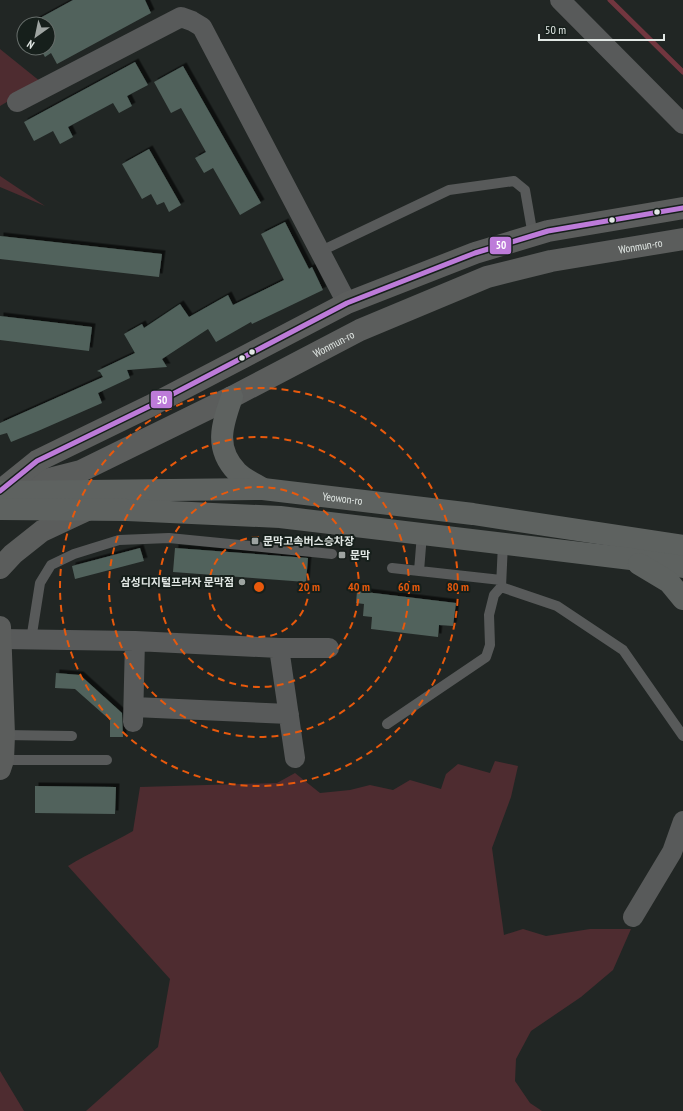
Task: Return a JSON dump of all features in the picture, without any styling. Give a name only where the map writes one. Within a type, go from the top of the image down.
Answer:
[{"type":"highway","points":[[232,397],[224,421],[222,443],[228,461],[238,474],[263,490]]},
{"type":"highway","name":"Yeowon-ro","points":[[0,492],[263,490],[472,514],[683,546]]},
{"type":"highway","points":[[0,509],[89,509],[280,517],[632,559],[683,567]]},
{"type":"highway","points":[[632,559],[669,582],[683,599]]},
{"type":"main road","points":[[0,492],[37,461],[150,406],[347,303],[475,253],[548,231],[683,208]]},
{"type":"main road","name":"Wonmun-ro","points":[[0,492],[81,471],[232,397],[360,330],[487,277],[551,261],[683,239]]},
{"type":"main road","points":[[347,303],[360,330]]},
{"type":"main road","points":[[0,568],[13,554],[42,531],[89,509]]},
{"type":"main road","points":[[0,633],[4,735],[1,764]]},
{"type":"street","points":[[560,0],[683,124]]},
{"type":"street","points":[[17,102],[181,17],[192,20],[202,27],[347,303]]},
{"type":"street","points":[[0,633],[31,640],[135,641],[279,648],[329,648]]},
{"type":"street","points":[[135,641],[133,714],[289,714]]},
{"type":"street","points":[[279,648],[295,758]]},
{"type":"street","points":[[633,917],[672,852],[683,820]]},
{"type":"lane","points":[[321,251],[449,190],[514,181],[525,190],[533,236]]},
{"type":"lane","points":[[419,571],[422,534]]},
{"type":"lane","points":[[31,640],[40,583],[51,565],[74,554],[119,540],[169,538],[332,554]]},
{"type":"lane","points":[[387,724],[486,657],[490,645],[488,615],[494,595],[501,584],[503,543]]},
{"type":"lane","points":[[392,568],[501,584],[557,606],[623,650],[683,736]]},
{"type":"lane","points":[[4,735],[72,736]]},
{"type":"lane","points":[[1,764],[107,760]]},
{"type":"shaded area","points":[[0,49],[41,82],[0,106]]},
{"type":"shaded area","points":[[0,176],[45,206],[0,187]]},
{"type":"shaded area","points":[[495,761],[518,766],[511,797],[492,848],[504,935],[523,929],[546,936],[590,929],[631,929],[613,970],[581,997],[531,1031],[516,1059],[515,1081],[530,1103],[542,1111],[86,1111],[158,1047],[170,979],[68,866],[133,831],[140,787],[277,783],[295,773],[320,793],[350,790],[370,785],[393,790],[410,780],[441,789],[446,774],[458,764],[490,773]]},
{"type":"shaded area","points":[[0,1071],[24,1111],[0,1111]]},
{"type":"building","points":[[73,0],[145,0],[151,13],[57,64],[53,56],[56,56],[56,16],[44,16]]},
{"type":"building","points":[[135,62],[148,85],[127,96],[132,106],[119,113],[113,103],[68,127],[73,137],[60,144],[53,131],[34,141],[24,122]]},
{"type":"building","points":[[183,66],[261,203],[240,215],[213,168],[204,173],[195,158],[206,152],[181,108],[171,113],[154,82]]},
{"type":"building","points":[[149,149],[181,205],[169,212],[164,202],[157,205],[151,194],[142,199],[122,164]]},
{"type":"building","points":[[285,222],[309,269],[312,267],[323,290],[252,324],[251,322],[216,342],[208,329],[162,359],[167,367],[127,370],[130,378],[98,393],[102,403],[11,442],[7,433],[0,435],[0,423],[103,377],[100,372],[97,371],[135,353],[124,334],[142,324],[144,328],[180,304],[189,317],[228,295],[233,305],[284,280],[261,234]]},
{"type":"building","points":[[0,236],[162,254],[159,277],[0,259]]},
{"type":"building","points":[[0,316],[92,327],[89,351],[0,340]]},
{"type":"building","points":[[140,548],[144,561],[75,579],[72,566]]},
{"type":"building","points":[[175,548],[308,558],[306,582],[173,572]]},
{"type":"building","points":[[357,591],[456,603],[453,626],[439,625],[438,637],[371,629],[372,617],[363,616],[364,604],[356,603]]},
{"type":"building","points":[[56,673],[80,675],[122,713],[123,737],[110,737],[110,720],[75,689],[55,688]]},
{"type":"building","points":[[35,786],[116,787],[115,814],[35,813]]},
{"type":"waterway","points":[[610,0],[683,72]]},
{"type":"transit line","name":"50","points":[[0,491],[37,461],[150,406],[347,303],[475,253],[548,231],[683,208]]},
{"type":"place","name":"문막고속버스승차장","points":[[255,541]]},
{"type":"place","name":"문막","points":[[342,555]]},
{"type":"place","name":"삼성디지털프라자 문막점","points":[[242,582]]}]
